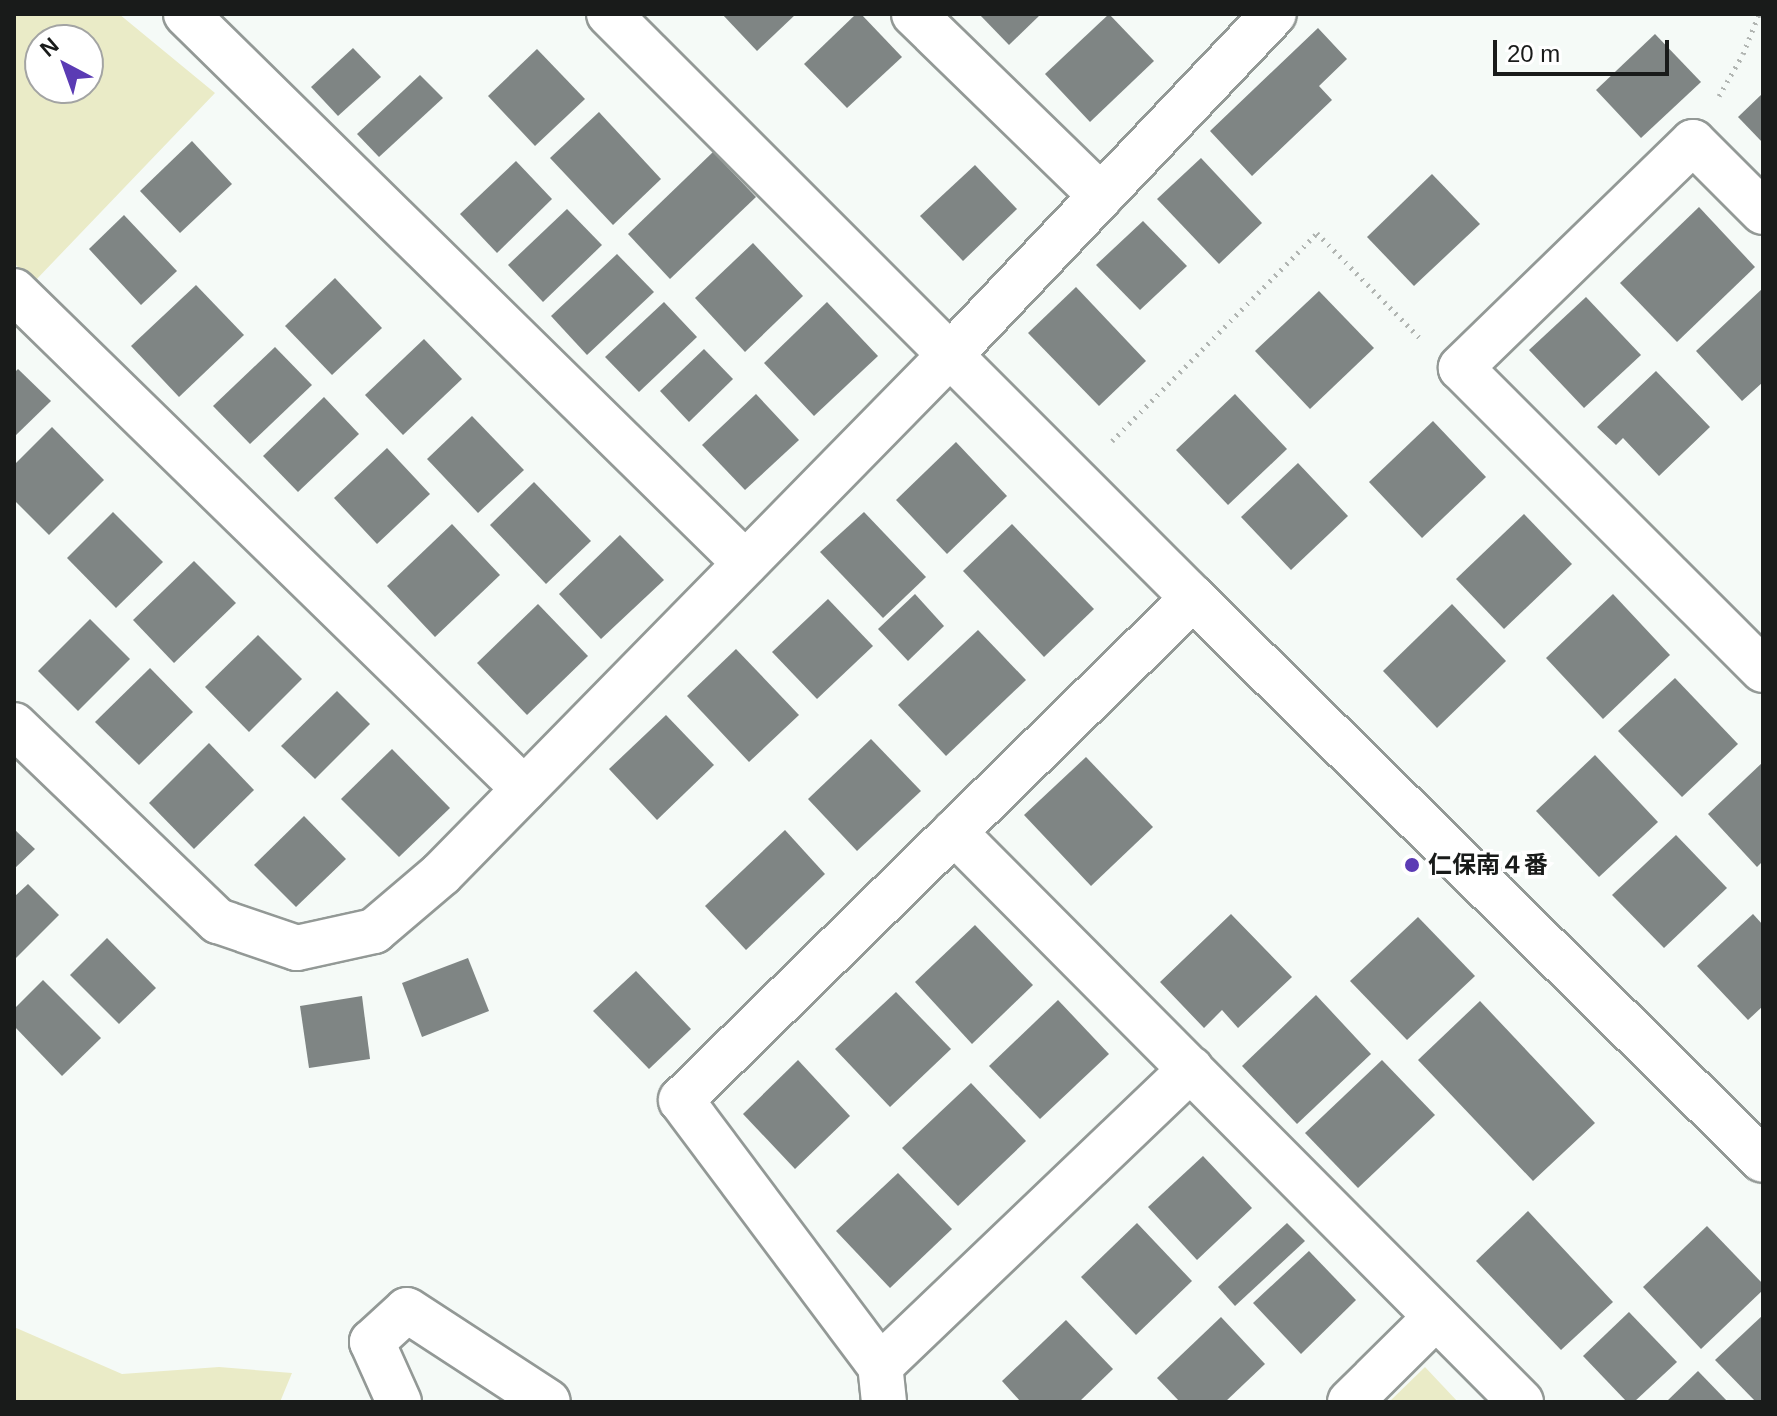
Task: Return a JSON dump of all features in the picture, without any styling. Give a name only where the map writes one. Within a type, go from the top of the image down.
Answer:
[{"type":"street","points":[[186,14],[745,563]]},
{"type":"street","points":[[609,14],[1193,598],[1763,1160]]},
{"type":"street","points":[[914,14],[1101,196]]},
{"type":"street","points":[[14,725],[218,921],[297,948],[374,931],[441,874],[951,354],[1274,14]]},
{"type":"street","points":[[1763,212],[1693,142],[1461,368],[1763,670]]},
{"type":"street","points":[[14,291],[524,789]]},
{"type":"street","points":[[1191,1069],[882,1384],[681,1100],[1193,598]]},
{"type":"street","points":[[954,832],[1521,1402]]},
{"type":"street","points":[[399,1402],[372,1342],[407,1310],[548,1402]]},
{"type":"street","points":[[1350,1402],[1436,1317]]},
{"type":"path","points":[[1693,142],[1743,54],[1759,14]]},
{"type":"path","points":[[1126,426],[1317,233],[1421,340]]},
{"type":"green space","points":[[14,14],[119,14],[215,93],[33,283],[14,263]]},
{"type":"green space","points":[[14,1327],[122,1374],[219,1367],[292,1373],[280,1402],[14,1402]]},
{"type":"green space","points":[[1425,1367],[1458,1402],[1389,1402]]},
{"type":"building","points":[[722,14],[796,14],[757,51]]},
{"type":"building","points":[[856,14],[861,14],[902,57],[847,108],[804,64]]},
{"type":"building","points":[[979,14],[1041,14],[1009,45]]},
{"type":"building","points":[[1109,14],[1154,61],[1090,122],[1045,74]]},
{"type":"building","points":[[1318,28],[1347,59],[1319,86],[1332,100],[1252,176],[1210,131]]},
{"type":"building","points":[[1655,34],[1701,82],[1641,138],[1596,90]]},
{"type":"building","points":[[353,48],[381,77],[338,116],[311,87]]},
{"type":"building","points":[[537,49],[585,99],[535,146],[488,96]]},
{"type":"building","points":[[420,75],[443,98],[379,157],[357,134]]},
{"type":"building","points":[[1763,93],[1763,143],[1738,117]]},
{"type":"building","points":[[599,112],[661,179],[613,225],[550,158]]},
{"type":"building","points":[[192,141],[232,184],[180,233],[140,191]]},
{"type":"building","points":[[713,152],[756,197],[670,279],[628,234]]},
{"type":"building","points":[[1201,158],[1262,223],[1219,264],[1157,199]]},
{"type":"building","points":[[516,161],[552,199],[497,253],[460,214]]},
{"type":"building","points":[[975,165],[1017,209],[963,261],[920,216]]},
{"type":"building","points":[[1432,174],[1480,224],[1414,286],[1367,237]]},
{"type":"building","points":[[1699,207],[1755,267],[1677,342],[1620,283]]},
{"type":"building","points":[[567,209],[602,245],[543,302],[508,265]]},
{"type":"building","points":[[124,215],[177,271],[141,305],[89,249]]},
{"type":"building","points":[[1143,221],[1187,266],[1140,310],[1096,265]]},
{"type":"building","points":[[753,243],[803,296],[745,352],[695,298]]},
{"type":"building","points":[[617,254],[654,292],[587,355],[551,316]]},
{"type":"building","points":[[335,278],[382,328],[332,375],[285,326]]},
{"type":"building","points":[[196,285],[244,335],[179,397],[131,346]]},
{"type":"building","points":[[1076,287],[1146,361],[1099,406],[1028,333]]},
{"type":"building","points":[[1763,288],[1763,382],[1742,401],[1696,351]]},
{"type":"building","points":[[1319,291],[1374,348],[1310,409],[1255,351]]},
{"type":"building","points":[[1586,297],[1641,355],[1584,408],[1529,350]]},
{"type":"building","points":[[664,302],[697,337],[639,392],[605,357]]},
{"type":"building","points":[[827,302],[878,356],[814,416],[764,363]]},
{"type":"building","points":[[424,339],[462,379],[403,435],[365,395]]},
{"type":"building","points":[[275,347],[312,385],[250,444],[213,406]]},
{"type":"building","points":[[704,349],[733,379],[689,422],[660,391]]},
{"type":"building","points":[[18,369],[51,401],[14,437],[14,373]]},
{"type":"building","points":[[1656,371],[1710,427],[1659,476],[1623,438],[1616,445],[1597,427]]},
{"type":"building","points":[[756,394],[799,440],[745,490],[702,445]]},
{"type":"building","points":[[1235,394],[1287,449],[1228,505],[1176,450]]},
{"type":"building","points":[[324,397],[359,434],[298,492],[263,456]]},
{"type":"building","points":[[472,416],[524,470],[478,513],[427,459]]},
{"type":"building","points":[[1433,421],[1486,477],[1422,538],[1369,482]]},
{"type":"building","points":[[52,427],[104,480],[49,535],[14,500],[14,465]]},
{"type":"building","points":[[956,442],[1007,496],[947,554],[896,500]]},
{"type":"building","points":[[387,448],[430,494],[377,544],[334,498]]},
{"type":"building","points":[[1298,463],[1348,516],[1291,570],[1241,517]]},
{"type":"building","points":[[534,482],[591,541],[546,584],[490,525]]},
{"type":"building","points":[[113,512],[163,562],[116,608],[67,558]]},
{"type":"building","points":[[864,512],[926,577],[883,618],[820,552]]},
{"type":"building","points":[[1524,514],[1572,564],[1504,629],[1456,579]]},
{"type":"building","points":[[452,524],[500,575],[435,637],[387,586]]},
{"type":"building","points":[[1012,524],[1094,609],[1044,657],[963,571]]},
{"type":"building","points":[[620,535],[664,580],[601,639],[559,594]]},
{"type":"building","points":[[194,561],[236,603],[174,663],[133,620]]},
{"type":"building","points":[[915,594],[944,626],[908,661],[878,629]]},
{"type":"building","points":[[1613,594],[1670,655],[1603,719],[1546,658]]},
{"type":"building","points":[[828,599],[873,646],[817,699],[772,652]]},
{"type":"building","points":[[538,604],[588,656],[527,715],[477,663]]},
{"type":"building","points":[[1452,604],[1506,661],[1437,728],[1383,671]]},
{"type":"building","points":[[90,619],[130,659],[78,711],[38,671]]},
{"type":"building","points":[[978,630],[1026,680],[946,756],[898,705]]},
{"type":"building","points":[[258,635],[302,679],[249,732],[205,687]]},
{"type":"building","points":[[736,649],[799,715],[749,762],[687,696]]},
{"type":"building","points":[[150,668],[193,712],[139,765],[95,722]]},
{"type":"building","points":[[1675,678],[1738,744],[1682,797],[1618,731]]},
{"type":"building","points":[[337,691],[370,724],[315,779],[281,746]]},
{"type":"building","points":[[666,715],[714,765],[657,820],[609,769]]},
{"type":"building","points":[[871,739],[921,791],[857,851],[808,799]]},
{"type":"building","points":[[209,743],[254,790],[194,849],[149,803]]},
{"type":"building","points":[[392,749],[450,808],[399,857],[341,799]]},
{"type":"building","points":[[1595,755],[1658,822],[1599,877],[1536,811]]},
{"type":"building","points":[[1086,757],[1153,827],[1091,886],[1024,815]]},
{"type":"building","points":[[1763,762],[1763,861],[1757,867],[1708,814]]},
{"type":"building","points":[[304,816],[346,859],[296,907],[254,865]]},
{"type":"building","points":[[14,829],[35,849],[14,869]]},
{"type":"building","points":[[785,830],[825,874],[746,950],[705,906]]},
{"type":"building","points":[[1676,835],[1727,888],[1664,948],[1612,895]]},
{"type":"building","points":[[28,884],[59,915],[14,960],[14,897]]},
{"type":"building","points":[[1231,914],[1292,977],[1238,1028],[1222,1010],[1204,1028],[1160,982]]},
{"type":"building","points":[[1753,914],[1763,925],[1763,1006],[1748,1020],[1697,966]]},
{"type":"building","points":[[1418,917],[1475,976],[1407,1040],[1350,981]]},
{"type":"building","points":[[975,925],[1033,985],[972,1044],[915,982]]},
{"type":"building","points":[[107,938],[156,988],[119,1024],[70,975]]},
{"type":"building","points":[[468,958],[489,1011],[422,1037],[402,983]]},
{"type":"building","points":[[636,971],[691,1029],[649,1069],[593,1011]]},
{"type":"building","points":[[43,980],[101,1038],[62,1076],[14,1026],[14,1009]]},
{"type":"building","points":[[896,992],[951,1049],[890,1107],[835,1049]]},
{"type":"building","points":[[1316,995],[1371,1054],[1297,1124],[1242,1066]]},
{"type":"building","points":[[362,996],[370,1059],[309,1068],[300,1006]]},
{"type":"building","points":[[1058,1000],[1109,1054],[1040,1119],[989,1066]]},
{"type":"building","points":[[1480,1001],[1595,1123],[1533,1181],[1418,1060]]},
{"type":"building","points":[[798,1060],[850,1116],[795,1169],[743,1114]]},
{"type":"building","points":[[1382,1060],[1435,1115],[1358,1188],[1305,1133]]},
{"type":"building","points":[[971,1083],[1026,1141],[958,1206],[902,1148]]},
{"type":"building","points":[[1203,1156],[1252,1208],[1197,1260],[1148,1207]]},
{"type":"building","points":[[898,1173],[952,1229],[890,1288],[836,1231]]},
{"type":"building","points":[[1528,1211],[1613,1302],[1561,1350],[1476,1261]]},
{"type":"building","points":[[1137,1223],[1192,1281],[1136,1335],[1081,1277]]},
{"type":"building","points":[[1287,1223],[1305,1241],[1235,1306],[1218,1287]]},
{"type":"building","points":[[1707,1226],[1763,1284],[1763,1290],[1701,1349],[1643,1287]]},
{"type":"building","points":[[1309,1251],[1356,1300],[1301,1354],[1253,1303]]},
{"type":"building","points":[[1629,1312],[1677,1362],[1634,1402],[1627,1402],[1583,1356]]},
{"type":"building","points":[[1763,1315],[1763,1402],[1756,1402],[1715,1360]]},
{"type":"building","points":[[1221,1317],[1265,1364],[1225,1402],[1180,1402],[1157,1378]]},
{"type":"building","points":[[1066,1320],[1113,1369],[1079,1402],[1021,1402],[1002,1381]]},
{"type":"building","points":[[1698,1371],[1728,1402],[1666,1402]]},
{"type":"place","name":"仁保南４番","points":[[1412,865]]}]
